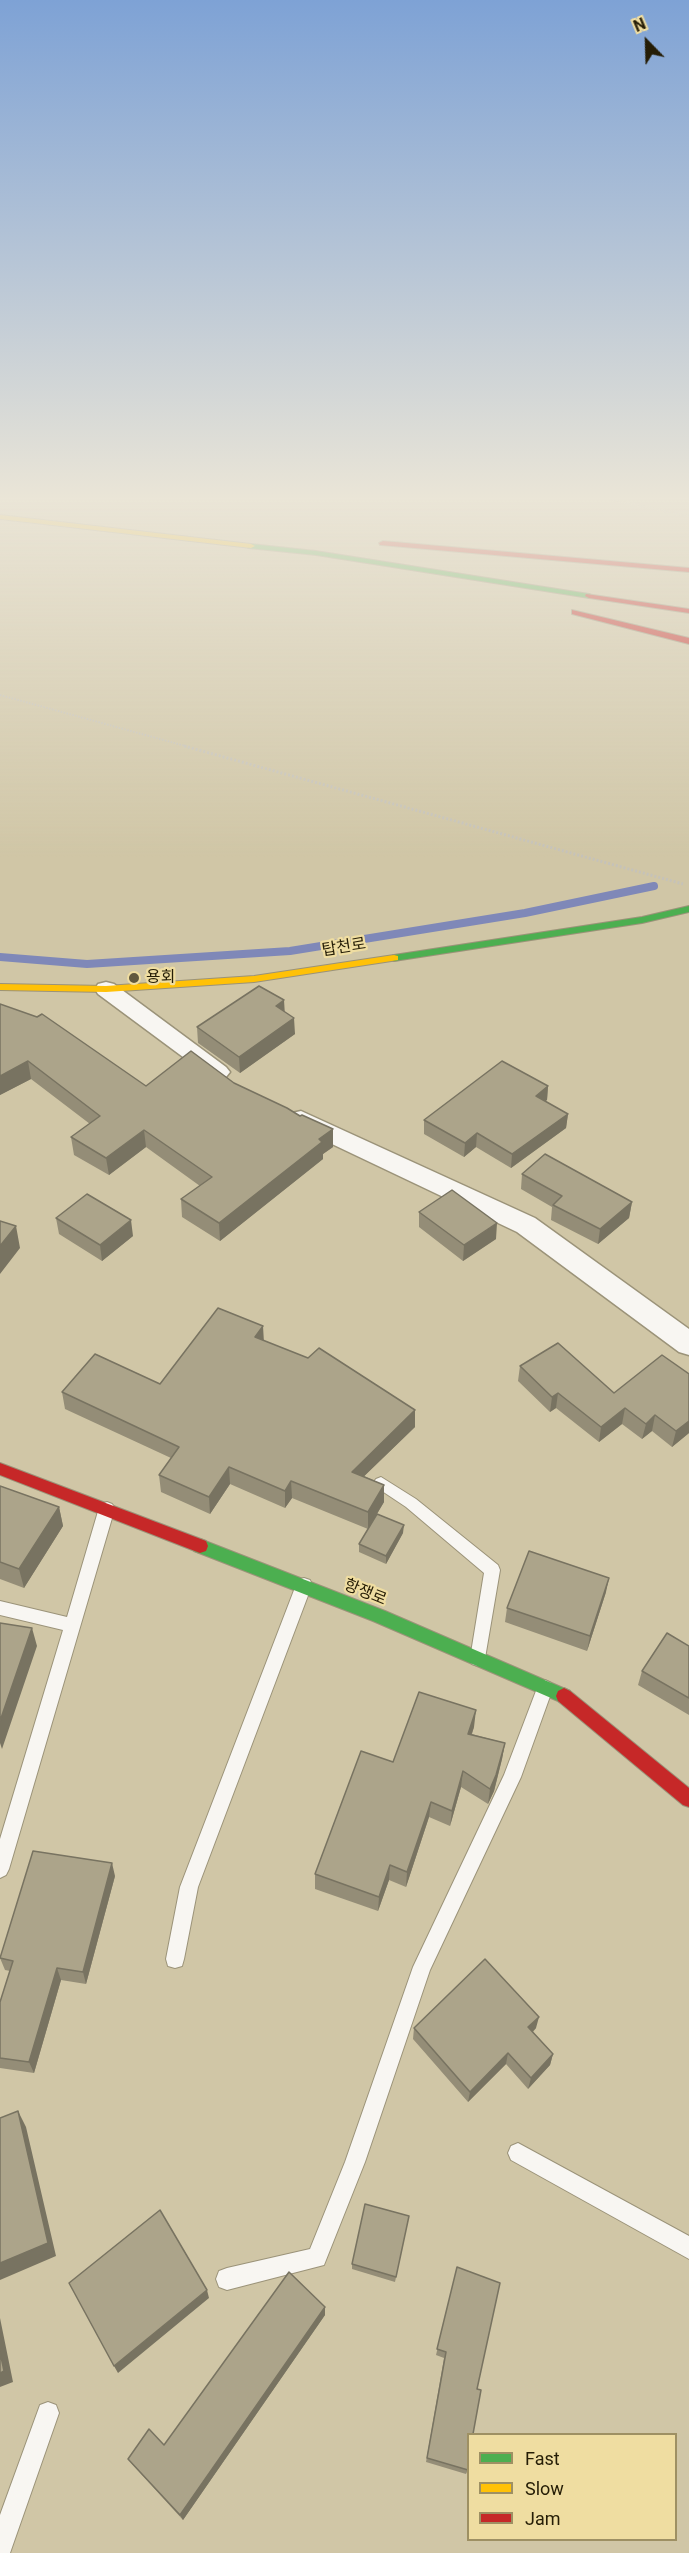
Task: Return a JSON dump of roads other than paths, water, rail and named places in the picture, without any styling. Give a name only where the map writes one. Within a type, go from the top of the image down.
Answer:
[{"type":"main road","points":[[602,619],[689,641]]},
{"type":"main road","name":"탑천로","points":[[0,987],[106,989],[254,979],[642,920],[689,909]]},
{"type":"main road","name":"항쟁로","points":[[0,1469],[107,1508],[304,1586],[562,1695],[689,1800]]},
{"type":"street","points":[[106,989],[235,1085]]},
{"type":"street","points":[[277,1107],[526,1225],[689,1344]]},
{"type":"lane","points":[[381,1483],[411,1503],[492,1570],[478,1659]]},
{"type":"lane","points":[[0,1869],[107,1508]]},
{"type":"lane","points":[[175,1959],[189,1887],[304,1586]]},
{"type":"lane","points":[[0,1608],[72,1625]]},
{"type":"lane","points":[[227,2279],[317,2258],[355,2162],[422,1967],[512,1777],[545,1688]]},
{"type":"lane","points":[[518,2153],[689,2248]]},
{"type":"lane","points":[[0,2548],[48,2413]]},
{"type":"waterway","points":[[0,957],[87,964],[290,951],[525,913],[654,886]]},
{"type":"place","name":"용회","points":[[134,978]]}]
